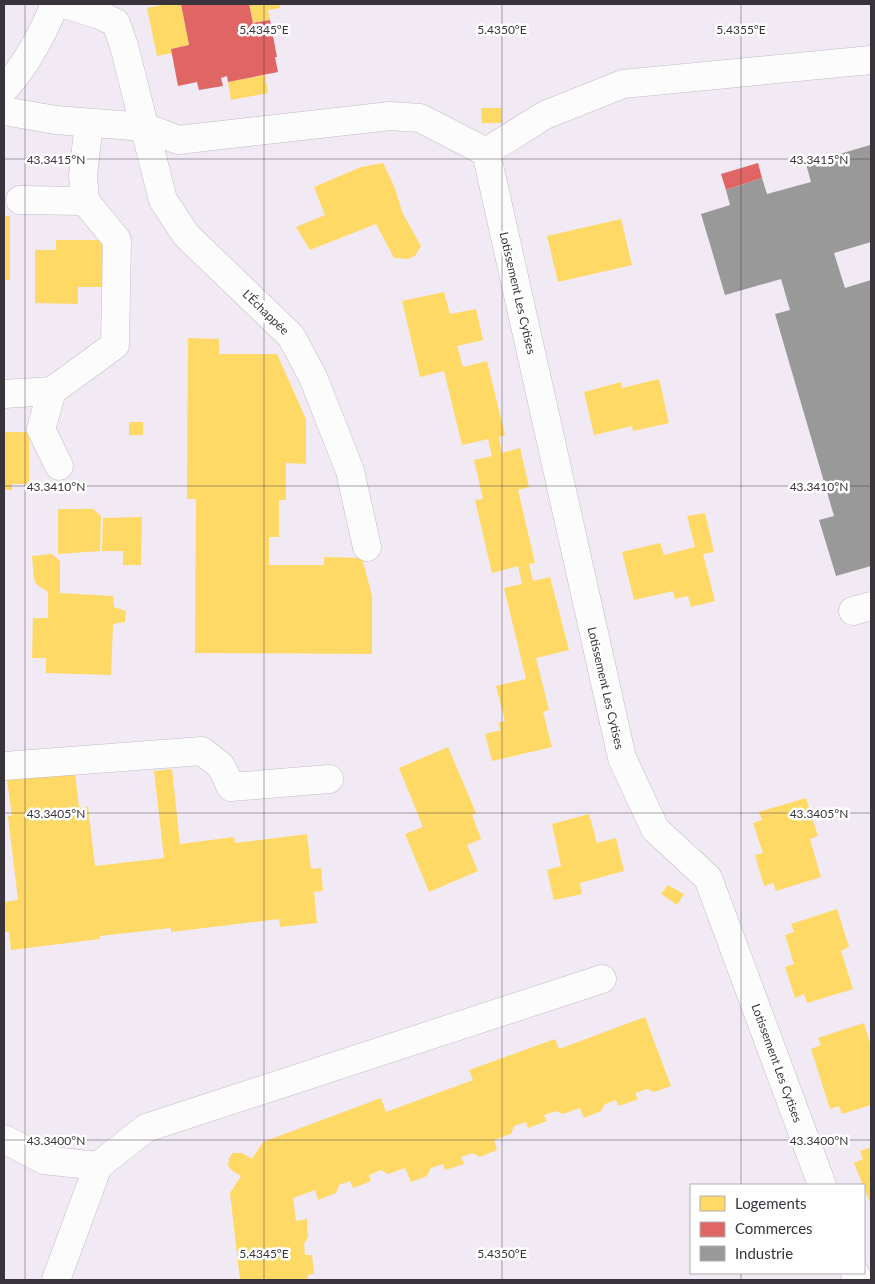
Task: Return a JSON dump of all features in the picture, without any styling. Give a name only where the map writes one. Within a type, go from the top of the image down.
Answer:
[{"type":"street","points":[[4,89],[32,50],[54,4]]},
{"type":"street","name":"L'Échappée","points":[[64,4],[100,15],[116,24],[124,46],[163,200],[186,235],[291,336],[296,344],[313,377],[350,471],[367,546]]},
{"type":"street","points":[[4,111],[56,120],[145,127],[178,140],[390,116],[420,118],[486,152],[545,115],[624,84],[871,60]]},
{"type":"street","points":[[4,394],[52,391],[115,345],[117,240],[85,201],[83,176],[89,123]]},
{"type":"street","name":"Lotissement Les Cytises","points":[[486,152],[622,758],[655,829],[708,878],[822,1184]]},
{"type":"street","points":[[20,200],[85,201]]},
{"type":"street","points":[[52,391],[41,429],[59,466]]},
{"type":"street","points":[[4,766],[202,750],[221,766],[231,787],[328,779]]},
{"type":"street","points":[[56,1280],[98,1166],[146,1128],[602,979]]},
{"type":"street","points":[[4,1139],[44,1160],[98,1166]]},
{"type":"building: Logements","points":[[167,4],[181,4],[189,45],[171,49],[172,53],[157,56],[147,8]]},
{"type":"building: Logements","points":[[249,4],[279,4],[280,8],[268,10],[270,20],[253,23]]},
{"type":"building: Logements","points":[[265,75],[268,93],[231,100],[228,82]]},
{"type":"building: Logements","points":[[481,108],[501,108],[502,123],[482,123]]},
{"type":"building: Logements","points":[[383,163],[394,186],[403,214],[421,246],[415,256],[408,259],[394,258],[376,224],[310,250],[296,227],[325,215],[314,187],[361,167]]},
{"type":"building: Logements","points":[[4,216],[10,216],[10,280],[4,280]]},
{"type":"building: Logements","points":[[621,219],[632,265],[558,282],[547,236]]},
{"type":"building: Logements","points":[[56,240],[102,240],[102,287],[78,287],[78,304],[35,303],[35,250],[56,250]]},
{"type":"building: Logements","points":[[444,292],[450,314],[476,309],[483,340],[457,346],[463,367],[487,361],[505,435],[499,437],[502,453],[520,448],[529,487],[518,490],[535,563],[529,564],[533,581],[550,577],[569,650],[536,658],[549,710],[543,712],[552,747],[492,761],[485,734],[501,730],[498,723],[505,721],[496,686],[526,679],[504,588],[522,584],[518,566],[492,573],[475,500],[483,499],[474,460],[492,456],[488,439],[462,445],[444,371],[420,377],[402,301]]},
{"type":"building: Logements","points":[[188,338],[219,339],[219,354],[277,354],[306,419],[306,464],[286,463],[286,500],[279,500],[279,537],[269,537],[269,565],[324,565],[324,557],[362,558],[372,596],[372,654],[195,653],[196,499],[187,499]]},
{"type":"building: Logements","points":[[659,379],[669,423],[633,431],[632,426],[594,435],[584,392],[621,382],[622,388]]},
{"type":"building: Logements","points":[[129,422],[143,422],[143,435],[129,435]]},
{"type":"building: Logements","points":[[4,432],[29,432],[29,484],[12,484],[12,490],[4,490]]},
{"type":"building: Logements","points":[[58,509],[93,509],[101,516],[100,551],[58,554]]},
{"type":"building: Logements","points":[[705,513],[714,552],[703,554],[715,601],[691,607],[688,596],[675,599],[673,591],[634,600],[622,552],[660,543],[664,555],[695,547],[687,516]]},
{"type":"building: Logements","points":[[142,517],[141,565],[123,565],[123,551],[102,551],[103,518]]},
{"type":"building: Logements","points":[[52,554],[60,561],[60,593],[113,596],[114,607],[126,611],[125,622],[113,624],[111,675],[46,673],[46,658],[32,658],[33,618],[48,618],[48,592],[36,584],[32,556]]},
{"type":"building: Logements","points":[[448,747],[476,813],[472,815],[481,839],[467,845],[478,871],[429,892],[405,834],[423,827],[399,768]]},
{"type":"building: Logements","points":[[172,769],[180,844],[234,837],[235,843],[307,834],[311,869],[321,868],[323,891],[314,892],[317,923],[280,927],[279,919],[171,932],[171,928],[100,936],[100,939],[11,950],[9,932],[4,932],[4,902],[18,900],[8,816],[12,816],[7,779],[75,772],[79,808],[88,807],[95,866],[164,858],[154,771]]},
{"type":"building: Logements","points":[[806,798],[818,836],[810,839],[821,877],[776,891],[773,883],[764,886],[755,855],[763,853],[753,823],[762,820],[759,812]]},
{"type":"building: Logements","points":[[589,814],[597,843],[616,838],[624,871],[580,883],[582,894],[554,900],[547,870],[561,866],[552,824]]},
{"type":"building: Logements","points":[[668,885],[684,894],[677,905],[661,894]]},
{"type":"building: Logements","points":[[837,909],[849,947],[841,951],[853,989],[807,1003],[804,994],[795,998],[785,967],[794,964],[785,935],[794,932],[791,924]]},
{"type":"building: Logements","points":[[645,1017],[671,1086],[654,1092],[647,1089],[635,1093],[638,1099],[619,1106],[616,1100],[605,1104],[601,1111],[584,1118],[580,1108],[563,1114],[556,1111],[544,1115],[547,1121],[528,1128],[526,1122],[514,1126],[511,1134],[494,1140],[497,1150],[480,1157],[473,1153],[461,1157],[464,1164],[445,1170],[443,1164],[431,1168],[427,1176],[411,1182],[405,1168],[388,1174],[381,1170],[369,1175],[371,1181],[353,1188],[350,1181],[339,1185],[336,1193],[318,1200],[315,1190],[293,1198],[296,1221],[307,1219],[308,1237],[304,1244],[305,1255],[312,1255],[314,1274],[308,1275],[308,1280],[240,1280],[230,1193],[241,1176],[231,1170],[228,1165],[229,1158],[233,1153],[242,1153],[252,1159],[263,1142],[381,1098],[386,1112],[473,1080],[469,1070],[555,1039],[559,1049]]},
{"type":"building: Logements","points":[[864,1023],[871,1047],[871,1105],[842,1114],[839,1106],[830,1109],[811,1049],[821,1045],[818,1038]]},
{"type":"building: Logements","points":[[871,1147],[871,1205],[865,1190],[865,1184],[862,1184],[854,1163],[863,1159],[860,1151]]},
{"type":"building: Commerces","points":[[181,4],[249,4],[253,23],[270,20],[278,72],[228,82],[227,76],[221,78],[223,86],[199,90],[197,82],[178,86],[171,49],[189,45]]},
{"type":"building: Commerces","points":[[758,163],[762,178],[726,190],[721,174]]},
{"type":"building: Industrie","points":[[870,145],[871,242],[834,253],[845,288],[871,280],[871,566],[836,576],[819,520],[834,516],[775,314],[790,310],[781,279],[725,295],[701,214],[730,205],[726,190],[762,178],[767,194],[811,182],[806,164]]}]
